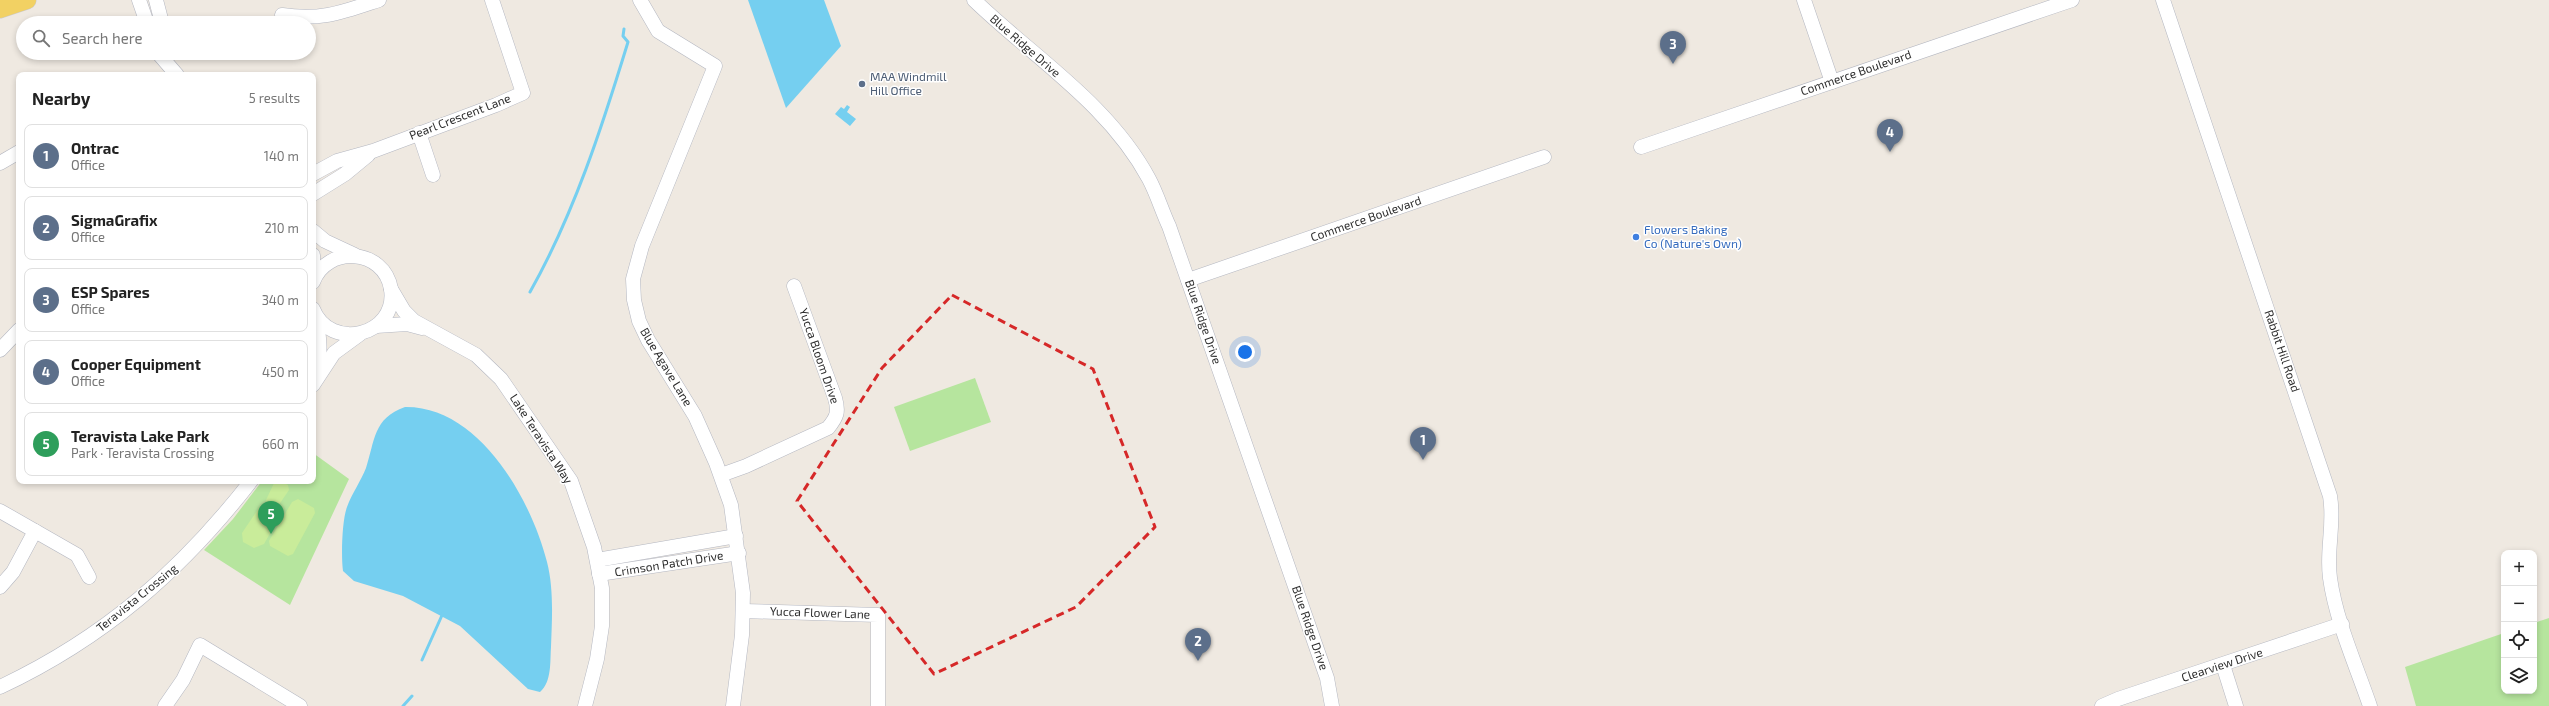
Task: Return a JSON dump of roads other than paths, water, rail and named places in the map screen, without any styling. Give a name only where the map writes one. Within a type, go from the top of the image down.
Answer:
[{"type":"main road","points":[[0,9],[27,0]]},
{"type":"street","points":[[139,0],[145,16]]},
{"type":"street","points":[[156,0],[160,16]]},
{"type":"street","points":[[316,18],[335,15],[379,0]]},
{"type":"street","name":"Pearl Crescent Lane","points":[[316,172],[338,160],[373,151],[496,106],[522,93],[492,0]]},
{"type":"street","name":"Blue Agave Lane","points":[[640,0],[658,31],[715,66],[642,246],[633,279],[634,300],[642,327],[695,416],[721,474],[731,505],[739,553],[743,611],[742,635],[733,706]]},
{"type":"street","name":"Blue Ridge Drive","points":[[974,0],[1000,26],[1077,90],[1119,135],[1149,179],[1188,280],[1327,678],[1332,706]]},
{"type":"street","points":[[1804,0],[1832,82]]},
{"type":"street","name":"Commerce Boulevard","points":[[1641,147],[2072,0]]},
{"type":"street","name":"Rabbit Hill Road","points":[[2163,0],[2330,496],[2333,514],[2328,562],[2330,579],[2342,624],[2370,706]]},
{"type":"street","points":[[282,15],[288,16]]},
{"type":"street","points":[[163,60],[173,72]]},
{"type":"street","points":[[172,60],[174,72]]},
{"type":"street","points":[[419,133],[433,175]]},
{"type":"street","name":"Pearl Crescent Lane","points":[[316,192],[345,174],[373,151]]},
{"type":"street","points":[[0,163],[16,154]]},
{"type":"street","name":"Commerce Boulevard","points":[[1188,280],[1544,157]]},
{"type":"street","points":[[316,234],[325,241],[357,256]]},
{"type":"street","points":[[316,277],[323,266],[333,259],[345,255],[357,256]]},
{"type":"street","name":"Lake Teravista Way","points":[[357,256],[369,259],[379,266],[387,277],[391,289],[404,311],[426,329],[476,355],[501,379],[519,403],[571,481],[586,519],[597,560],[602,588],[602,626],[597,659],[585,706]]},
{"type":"street","name":"Yucca Bloom Drive","points":[[721,474],[746,466],[828,428],[836,418],[836,403],[794,286]]},
{"type":"street","points":[[316,380],[334,353],[360,334],[376,326],[389,310],[391,289]]},
{"type":"street","points":[[316,315],[322,323],[340,334],[360,334]]},
{"type":"street","points":[[316,320],[319,331],[320,361],[316,374]]},
{"type":"street","name":"Lake Teravista Way","points":[[376,326],[407,324],[426,329]]},
{"type":"street","points":[[0,350],[16,333]]},
{"type":"street","name":"Teravista Crossing","points":[[0,687],[82,641],[135,603],[172,572],[223,517],[249,484]]},
{"type":"street","points":[[0,510],[77,555],[90,577]]},
{"type":"street","points":[[0,587],[13,572],[35,531]]},
{"type":"street","name":"Crimson Patch Drive","points":[[597,560],[736,536]]},
{"type":"street","name":"Crimson Patch Drive","points":[[599,574],[739,553]]},
{"type":"street","name":"Yucca Flower Lane","points":[[743,611],[878,615],[878,706]]},
{"type":"street","name":"Clearview Drive","points":[[2102,706],[2118,699],[2342,624]]},
{"type":"street","points":[[165,706],[183,680],[200,645],[300,706]]},
{"type":"street","points":[[2223,665],[2236,706]]},
{"type":"water","points":[[748,0],[824,0],[841,46],[786,108]]},
{"type":"water","points":[[847,105],[850,107],[847,112],[856,119],[850,126],[835,114],[841,107],[844,109]]},
{"type":"water","points":[[405,407],[432,411],[456,422],[478,439],[498,460],[515,485],[528,511],[539,537],[547,562],[552,593],[550,671],[547,683],[540,692],[528,689],[460,626],[403,596],[354,581],[343,571],[342,538],[347,507],[362,478],[374,440],[381,424],[387,417]]},
{"type":"waterway","points":[[530,292],[560,232],[586,170],[628,42],[623,36],[624,29]]},
{"type":"waterway","points":[[422,660],[443,613]]},
{"type":"waterway","points":[[403,706],[412,696]]},
{"type":"place","name":"ESP Spares","points":[[1673,64]]},
{"type":"place","name":"MAA Windmill Hill Office","points":[[862,84]]},
{"type":"place","name":"Cooper Equipment","points":[[1890,152]]},
{"type":"place","name":"Flowers Baking Co (Nature's Own)","points":[[1636,237]]},
{"type":"place","name":"Ontrac","points":[[1423,460]]},
{"type":"place","name":"Teravista Lake Park","points":[[271,534]]},
{"type":"place","name":"SigmaGrafix","points":[[1198,661]]}]
